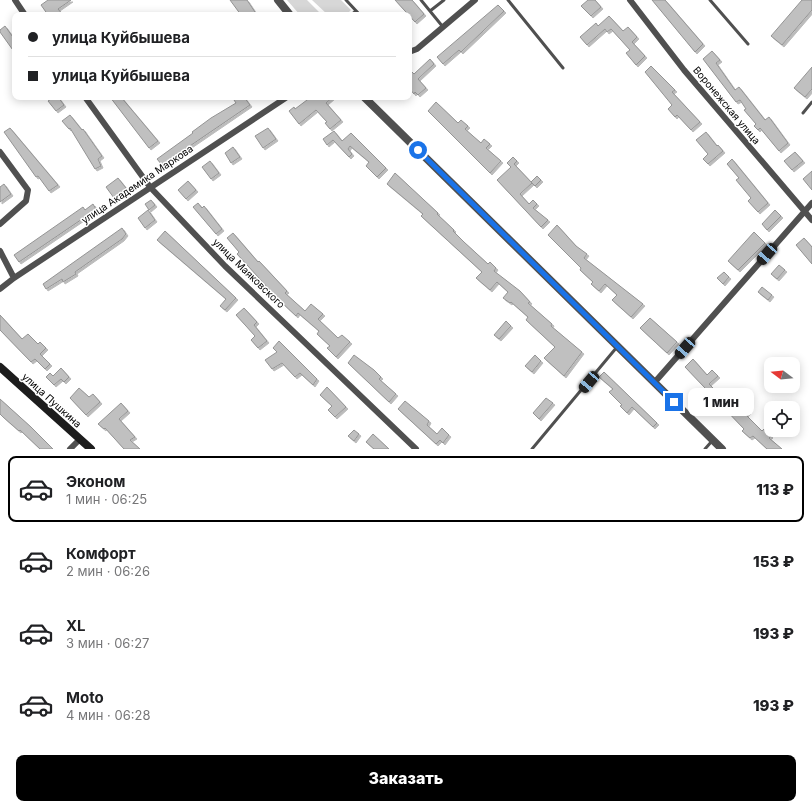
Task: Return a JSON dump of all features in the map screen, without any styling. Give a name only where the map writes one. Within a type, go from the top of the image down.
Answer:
[{"type":"main road","name":"улица Пушкина","points":[[0,367],[92,449]]},
{"type":"street","points":[[15,0],[24,12]]},
{"type":"street","points":[[278,0],[288,12]]},
{"type":"street","points":[[412,51],[417,49],[475,0]]},
{"type":"street","name":"Воронежская улица","points":[[630,0],[684,70],[812,220]]},
{"type":"street","name":"улица Маяковского","points":[[87,100],[150,187],[226,266],[416,449]]},
{"type":"street","name":"улица Академика Маркова","points":[[0,289],[14,278],[282,100]]},
{"type":"street","points":[[367,100],[654,384],[722,449]]},
{"type":"street","points":[[0,152],[28,190],[26,201],[0,224]]},
{"type":"street","points":[[654,384],[812,203]]},
{"type":"street","points":[[0,251],[14,278]]},
{"type":"street","points":[[70,449],[80,439]]},
{"type":"lane","points":[[346,0],[356,11]]},
{"type":"lane","points":[[421,0],[443,27]]},
{"type":"lane","points":[[430,11],[444,0]]},
{"type":"lane","points":[[508,0],[563,68]]},
{"type":"lane","points":[[710,0],[748,44]]},
{"type":"lane","points":[[803,113],[812,102]]},
{"type":"lane","points":[[532,449],[617,347]]},
{"type":"lane","points":[[705,449],[713,440]]},
{"type":"shaded area","points":[[287,0],[307,0],[319,12],[297,12]]},
{"type":"shaded area","points":[[312,0],[341,0],[351,10],[349,12],[325,12]]},
{"type":"building","points":[[48,0],[71,0],[58,9],[60,12],[46,12],[41,5]]},
{"type":"building","points":[[230,0],[247,0],[255,12],[239,12]]},
{"type":"building","points":[[395,0],[412,0],[424,14],[415,22],[412,19],[412,12],[406,12]]},
{"type":"building","points":[[588,0],[595,0],[601,7],[591,16],[581,6]]},
{"type":"building","points":[[652,0],[665,0],[703,44],[695,52]]},
{"type":"building","points":[[802,0],[812,0],[812,10],[782,45],[771,36]]},
{"type":"building","points":[[498,5],[504,11],[461,52],[459,50],[443,64],[437,57]]},
{"type":"building","points":[[609,16],[623,31],[628,27],[637,37],[632,42],[645,56],[636,65],[626,53],[630,50],[611,29],[607,32],[605,29],[587,45],[580,37],[596,23],[598,26]]},
{"type":"building","points":[[5,26],[12,36],[12,49],[0,32],[0,30]]},
{"type":"building","points":[[712,51],[720,60],[716,63],[735,90],[739,87],[765,120],[769,117],[788,143],[779,151],[760,128],[758,130],[754,126],[756,124],[744,110],[746,109],[740,100],[736,102],[703,59]]},
{"type":"building","points":[[430,59],[434,64],[418,79],[426,88],[418,95],[412,92],[412,72],[414,74]]},
{"type":"building","points":[[651,66],[675,90],[672,92],[700,122],[691,130],[677,115],[675,117],[668,109],[672,105],[645,72]]},
{"type":"building","points":[[812,67],[812,89],[805,97],[794,88]]},
{"type":"building","points":[[60,100],[64,105],[56,111],[48,101]]},
{"type":"building","points":[[112,100],[124,100],[158,141],[149,148]]},
{"type":"building","points":[[234,100],[246,100],[250,105],[162,165],[157,159],[211,118],[236,103]]},
{"type":"building","points":[[307,100],[330,100],[326,103],[341,120],[330,129],[325,123],[327,122],[316,110],[299,124],[289,111],[294,107],[295,109]]},
{"type":"building","points":[[436,102],[458,123],[461,120],[468,126],[465,129],[481,143],[484,139],[490,144],[486,148],[501,161],[490,173],[428,111]]},
{"type":"building","points":[[70,115],[82,130],[83,129],[102,156],[98,159],[101,166],[95,169],[70,128],[69,129],[62,121]]},
{"type":"building","points":[[10,128],[58,185],[49,191],[38,176],[36,177],[4,132]]},
{"type":"building","points":[[268,128],[276,139],[263,148],[255,136]]},
{"type":"building","points":[[334,131],[342,141],[351,133],[386,168],[377,177],[366,166],[369,162],[350,146],[348,149],[352,154],[349,157],[333,140],[327,145],[323,139]]},
{"type":"building","points":[[706,132],[723,151],[708,164],[703,159],[708,154],[696,140]]},
{"type":"building","points":[[233,147],[240,157],[231,163],[225,153]]},
{"type":"building","points":[[795,152],[803,161],[792,170],[784,161]]},
{"type":"building","points":[[513,157],[517,161],[514,164],[532,183],[520,194],[529,204],[533,200],[537,204],[533,208],[548,220],[541,227],[497,180],[511,167],[507,163]]},
{"type":"building","points":[[732,159],[768,203],[758,212],[748,201],[751,198],[736,180],[739,178],[727,164]]},
{"type":"building","points":[[210,161],[219,173],[211,179],[202,167]]},
{"type":"building","points":[[812,171],[812,190],[803,179]]},
{"type":"building","points":[[395,173],[438,213],[437,214],[464,242],[488,264],[490,262],[496,268],[494,271],[520,291],[530,302],[528,303],[552,324],[551,326],[582,352],[564,376],[544,358],[555,347],[526,320],[528,317],[511,302],[510,303],[503,298],[508,292],[497,282],[490,290],[476,278],[482,272],[421,216],[423,214],[387,184]]},
{"type":"building","points":[[537,176],[541,180],[535,186],[531,182]]},
{"type":"building","points":[[118,178],[126,188],[114,198],[106,187]]},
{"type":"building","points":[[188,181],[196,190],[186,199],[178,190]]},
{"type":"building","points":[[4,184],[11,194],[0,202],[0,187]]},
{"type":"building","points":[[151,200],[155,205],[149,210],[145,204]]},
{"type":"building","points":[[198,203],[202,208],[204,206],[222,229],[216,234],[193,207]]},
{"type":"building","points":[[93,204],[97,211],[92,214],[91,213],[19,262],[14,255],[83,207],[85,210]]},
{"type":"building","points":[[148,210],[155,220],[145,228],[138,218]]},
{"type":"building","points":[[775,210],[781,216],[767,230],[762,224]]},
{"type":"building","points":[[557,225],[576,246],[587,254],[584,258],[643,304],[631,317],[612,300],[617,295],[605,284],[599,291],[591,284],[593,282],[580,270],[581,268],[548,235]]},
{"type":"building","points":[[122,228],[126,234],[122,239],[75,272],[76,274],[63,282],[62,279],[46,289],[43,284]]},
{"type":"building","points":[[165,231],[236,298],[225,310],[220,306],[226,299],[157,240]]},
{"type":"building","points":[[754,232],[765,243],[738,270],[728,261]]},
{"type":"building","points":[[233,233],[258,262],[259,261],[287,291],[285,293],[305,311],[311,304],[323,314],[318,319],[338,338],[342,335],[350,342],[336,357],[327,348],[330,346],[317,334],[319,331],[298,313],[296,316],[279,300],[237,254],[239,252],[227,238]]},
{"type":"building","points":[[804,238],[812,247],[812,264],[796,245]]},
{"type":"building","points":[[779,265],[785,270],[777,279],[771,274]]},
{"type":"building","points":[[724,272],[729,277],[723,284],[717,278]]},
{"type":"building","points":[[762,287],[772,295],[768,300],[758,292]]},
{"type":"building","points":[[244,308],[257,322],[254,325],[267,341],[258,348],[251,340],[255,336],[236,315]]},
{"type":"building","points":[[0,315],[22,339],[28,334],[38,344],[40,342],[46,348],[40,354],[50,364],[45,369],[35,359],[31,362],[0,330]]},
{"type":"building","points":[[650,318],[677,342],[667,353],[640,328]]},
{"type":"building","points":[[506,321],[511,326],[499,339],[494,335]]},
{"type":"building","points":[[279,341],[317,379],[313,385],[300,373],[295,377],[282,363],[272,369],[265,360],[277,352],[273,348]]},
{"type":"building","points":[[354,355],[374,370],[381,377],[379,379],[396,394],[389,402],[348,363]]},
{"type":"building","points":[[535,355],[541,361],[532,372],[525,366]]},
{"type":"building","points":[[693,359],[707,375],[712,370],[718,376],[709,384],[728,403],[732,398],[742,408],[743,406],[749,412],[746,415],[762,431],[764,429],[764,437],[770,437],[769,438],[782,449],[767,449],[753,436],[750,438],[742,431],[744,429],[685,367]]},
{"type":"building","points":[[61,368],[69,377],[64,382],[61,379],[54,385],[46,377],[50,373],[53,376]]},
{"type":"building","points":[[604,372],[657,423],[653,427],[632,407],[627,413],[620,406],[622,405],[609,392],[613,389],[599,377]]},
{"type":"building","points":[[327,387],[346,407],[335,417],[328,410],[332,406],[320,395]]},
{"type":"building","points":[[79,388],[89,397],[93,394],[100,402],[86,415],[70,398]]},
{"type":"building","points":[[546,398],[553,403],[539,419],[533,413]]},
{"type":"building","points":[[0,399],[53,449],[40,449],[20,430],[19,431],[3,417],[0,414]]},
{"type":"building","points":[[405,401],[429,421],[427,425],[437,434],[442,428],[449,435],[443,443],[440,440],[436,444],[398,409]]},
{"type":"building","points":[[121,403],[128,411],[119,419],[135,437],[130,440],[140,449],[124,449],[105,428],[104,429],[98,424]]},
{"type":"building","points":[[354,430],[359,434],[354,441],[348,436]]},
{"type":"building","points":[[373,434],[389,449],[374,449],[366,442]]},
{"type":"route","points":[[418,150],[654,384],[674,402]]}]
